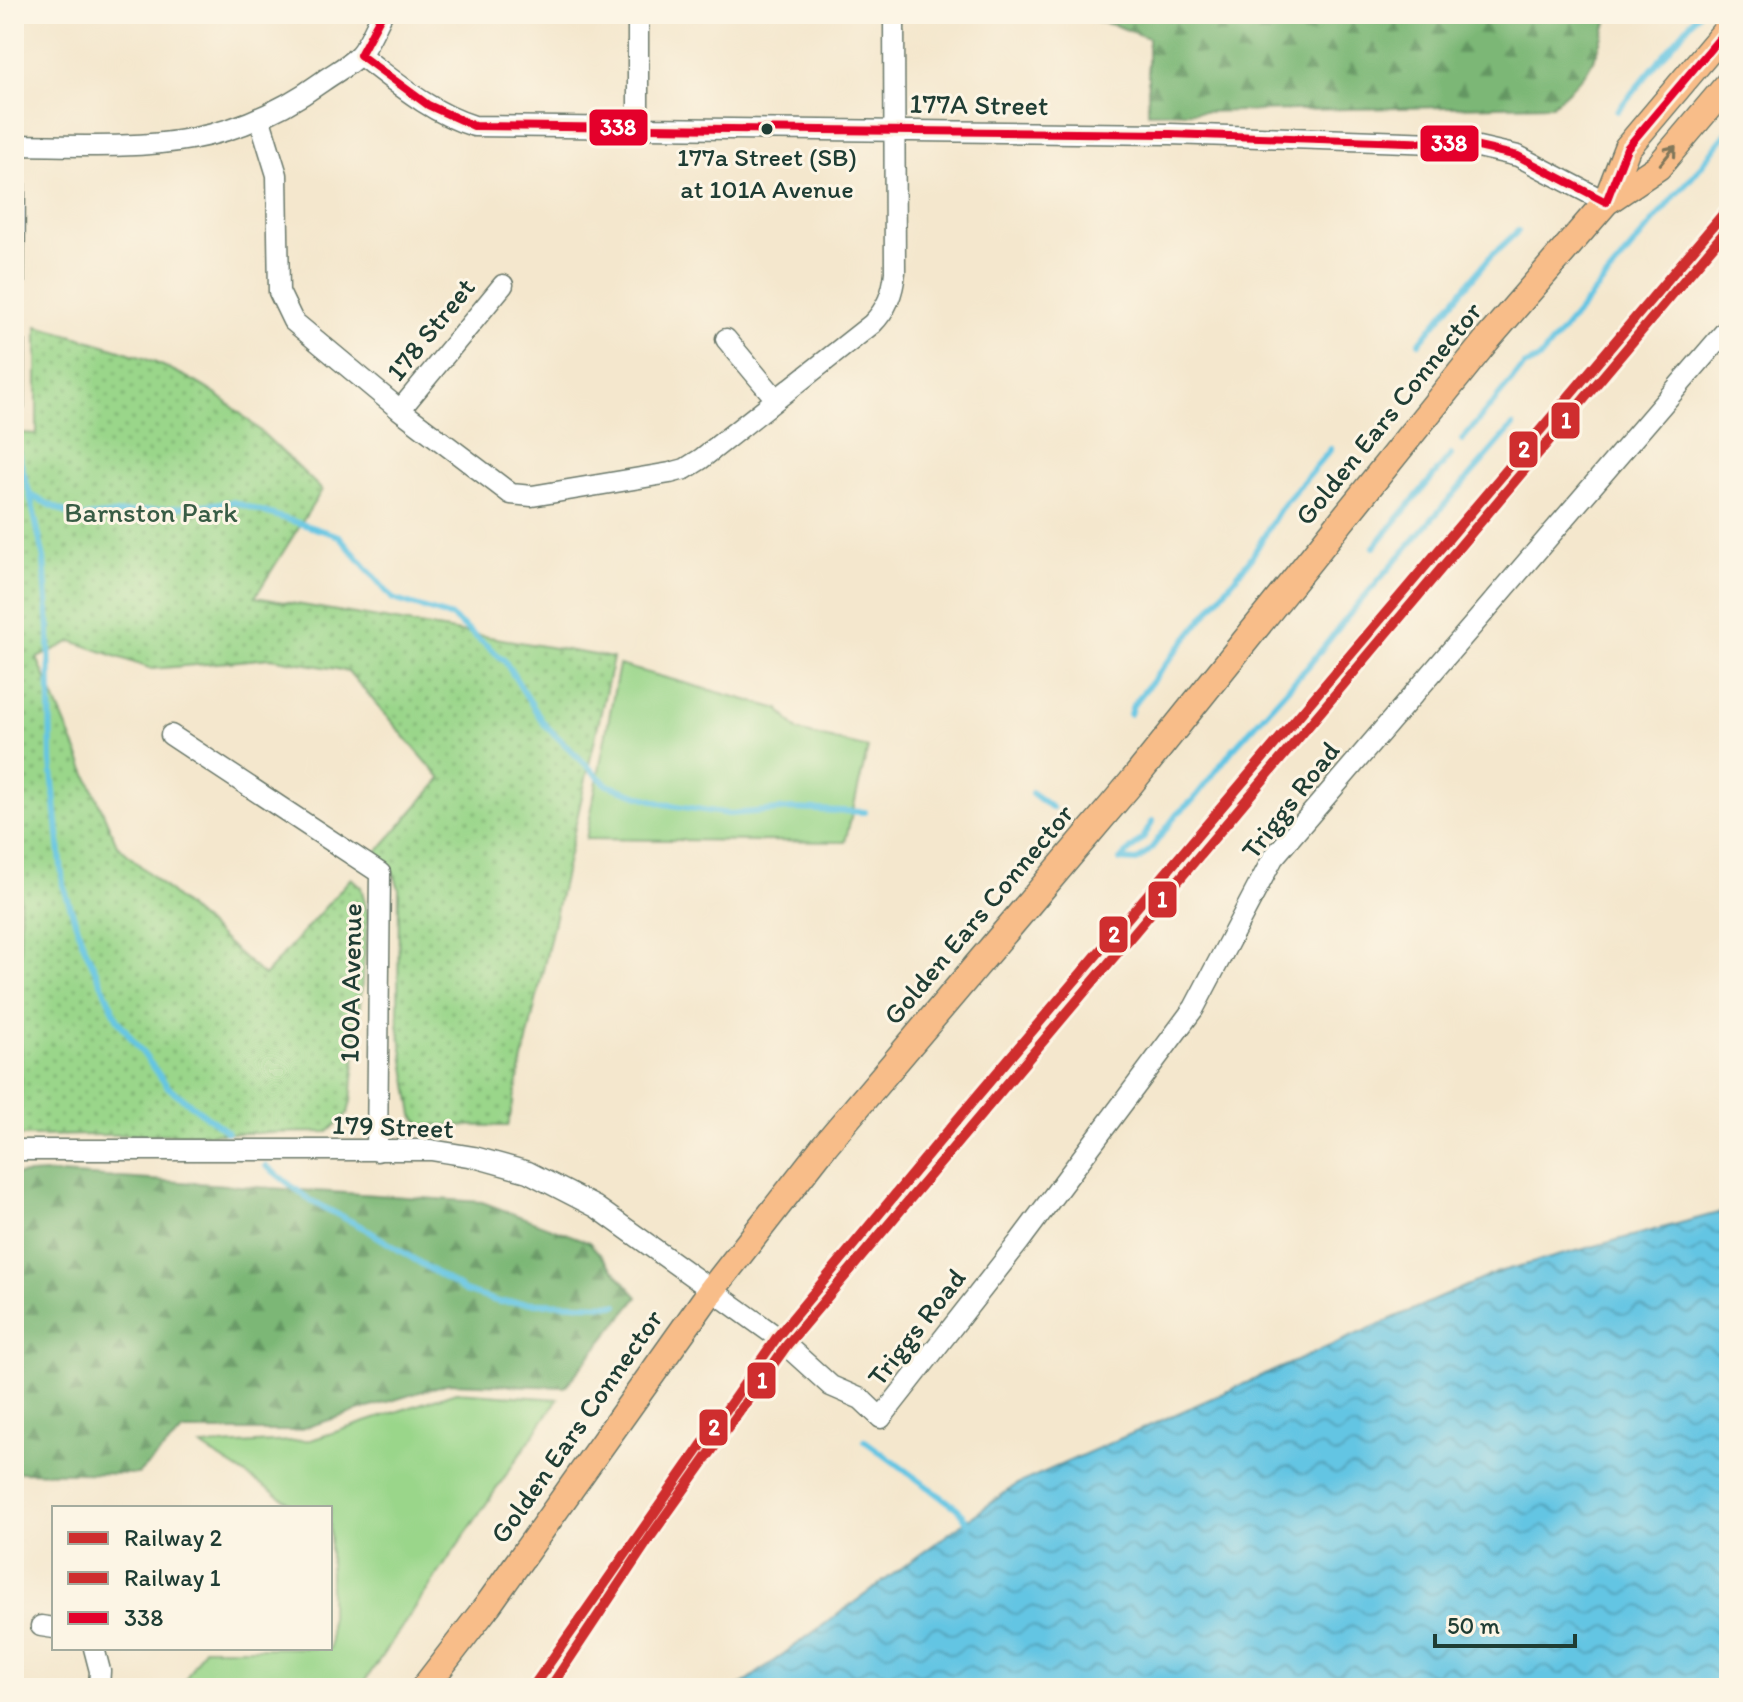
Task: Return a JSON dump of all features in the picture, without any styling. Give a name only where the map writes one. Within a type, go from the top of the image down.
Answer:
[{"type":"main road","name":"Golden Ears Connector","points":[[1606,202],[1627,148],[1729,27]]},
{"type":"main road","name":"Golden Ears Connector","points":[[424,1688],[488,1605],[711,1291],[825,1145],[1131,783],[1486,341],[1606,202],[1658,167],[1729,83]]},
{"type":"street","points":[[14,406],[15,145],[153,145],[192,140],[260,120],[307,93],[360,55],[382,14]]},
{"type":"street","points":[[638,14],[638,128]]},
{"type":"street","points":[[260,120],[277,175],[279,292],[293,321],[400,410],[503,489],[511,494],[532,496],[685,469],[872,324],[889,301],[895,272],[894,14]]},
{"type":"street","name":"177A Street","points":[[360,55],[426,106],[450,119],[474,126],[1170,134],[1465,144],[1518,156],[1606,202]]},
{"type":"street","name":"178 Street","points":[[400,410],[503,285]]},
{"type":"street","name":"Triggs Road","points":[[881,1418],[1019,1242],[1194,1008],[1273,858],[1729,327]]},
{"type":"street","points":[[726,339],[776,399]]},
{"type":"street","name":"100A Avenue","points":[[171,735],[380,873],[377,1151]]},
{"type":"street","name":"179 Street","points":[[14,1150],[431,1150],[474,1157],[528,1172],[596,1207],[787,1345],[831,1386],[861,1399],[881,1418]]},
{"type":"street","points":[[95,1650],[100,1671],[99,1688]]},
{"type":"green space","points":[[1069,14],[1609,14],[1601,43],[1590,66],[1575,85],[1552,105],[1148,113],[1148,38],[1117,26]]},
{"type":"green space","name":"Barnston Park","points":[[37,326],[132,354],[200,384],[246,418],[322,490],[255,597],[613,658],[508,1126],[422,1125],[413,1115],[398,1024],[399,888],[393,872],[375,854],[441,779],[348,671],[271,658],[152,669],[72,641],[37,658],[117,845],[264,976],[351,878],[361,887],[368,916],[351,1101],[348,1113],[328,1132],[20,1136],[20,433],[37,434]]},
{"type":"green space","points":[[619,665],[779,709],[798,731],[868,748],[845,842],[586,839]]},
{"type":"green space","points":[[45,1173],[482,1202],[589,1242],[638,1297],[565,1387],[449,1383],[294,1431],[183,1431],[138,1474],[14,1472],[14,1175]]},
{"type":"green space","points":[[456,1392],[558,1399],[360,1688],[180,1688],[203,1650],[332,1650],[332,1506],[288,1506],[290,1503],[201,1446],[311,1440]]},
{"type":"water","points":[[1729,1210],[1729,1688],[737,1688],[1017,1484],[1498,1272]]},
{"type":"waterway","points":[[1617,111],[1698,14]]},
{"type":"waterway","points":[[1462,440],[1524,366],[1539,359],[1729,130]]},
{"type":"waterway","points":[[1419,343],[1489,258],[1518,231]]},
{"type":"waterway","points":[[1120,860],[1137,861],[1150,850],[1177,814],[1193,800],[1234,748],[1310,664],[1357,605],[1513,426]]},
{"type":"waterway","points":[[14,440],[44,559],[49,630],[51,761],[63,885],[82,941],[118,1020],[168,1087],[227,1132]]},
{"type":"waterway","points":[[1130,714],[1133,705],[1251,558],[1280,509],[1331,449]]},
{"type":"waterway","points":[[1374,547],[1451,455]]},
{"type":"waterway","points":[[30,495],[77,518],[233,502],[339,536],[393,599],[452,617],[504,660],[544,724],[607,785],[664,804],[729,814],[792,809],[865,812]]},
{"type":"waterway","points":[[1032,793],[1052,808]]},
{"type":"waterway","points":[[1120,860],[1143,838],[1153,821]]},
{"type":"waterway","points":[[266,1166],[311,1201],[364,1228],[465,1291],[499,1302],[617,1305]]},
{"type":"waterway","points":[[865,1441],[958,1509],[970,1526]]},
{"type":"rail line","name":"2","points":[[532,1688],[777,1337],[1729,207]]},
{"type":"rail line","name":"1","points":[[550,1688],[651,1536],[787,1345],[1729,227]]},
{"type":"transit line","name":"338","points":[[382,14],[360,55],[428,105],[474,126],[1170,134],[1465,144],[1518,156],[1606,202],[1627,148],[1729,27]]},
{"type":"place","name":"177a Street (SB) at 101A Avenue","points":[[767,129]]}]
